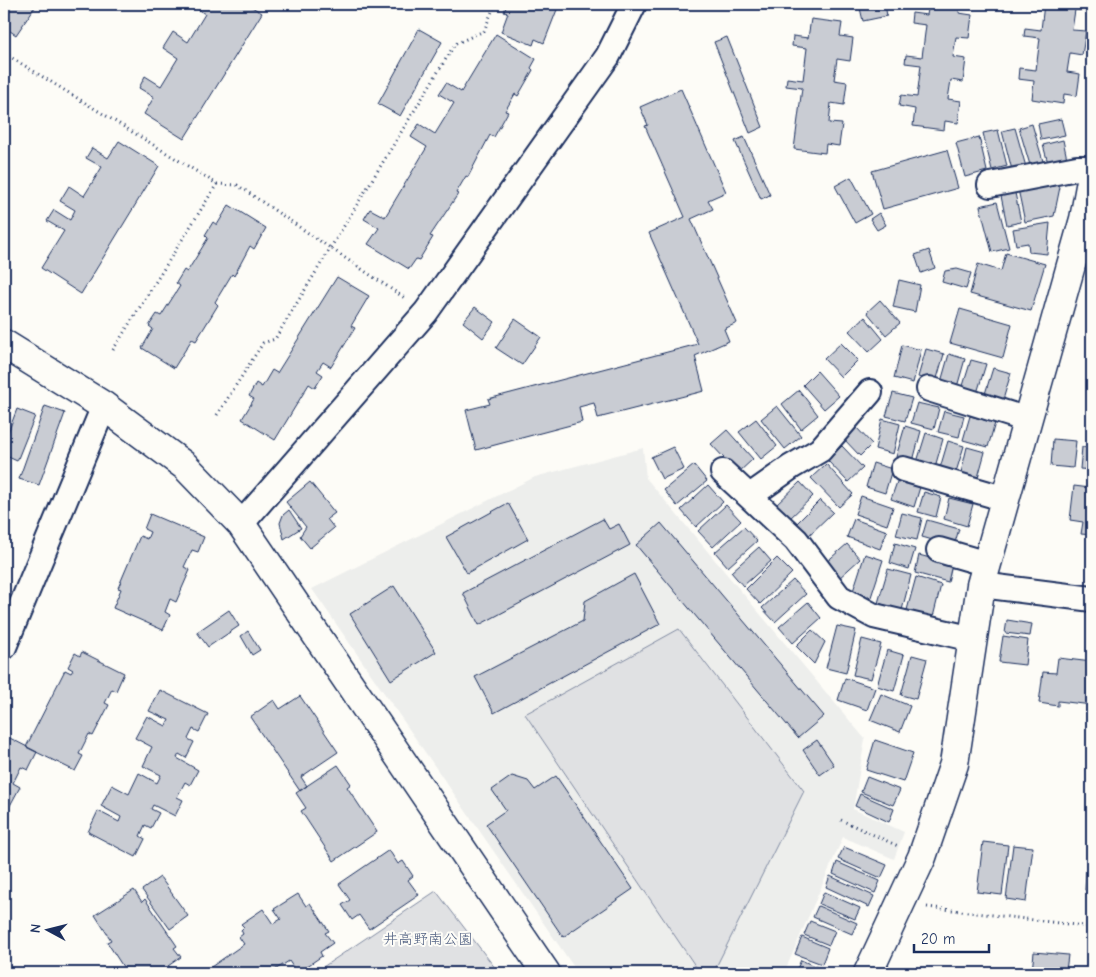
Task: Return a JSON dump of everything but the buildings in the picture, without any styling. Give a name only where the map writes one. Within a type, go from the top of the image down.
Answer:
[{"type":"street","points":[[240,524],[426,312],[608,56],[634,4]]},
{"type":"street","points":[[990,184],[1077,168],[1092,168]]},
{"type":"street","points":[[868,973],[922,857],[954,764],[984,574],[1084,219],[1092,175]]},
{"type":"street","points":[[4,344],[104,406],[185,466],[240,524],[546,973]]},
{"type":"street","points":[[929,389],[1028,420]]},
{"type":"street","points":[[750,496],[791,467],[820,450],[870,392]]},
{"type":"street","points":[[4,647],[104,406]]},
{"type":"street","points":[[903,469],[1006,499]]},
{"type":"street","points":[[723,472],[796,540],[839,597],[874,616],[974,639]]},
{"type":"street","points":[[939,550],[984,574],[1092,599]]},
{"type":"path","points":[[217,415],[263,343],[275,339],[455,44],[484,31],[495,4]]},
{"type":"path","points":[[4,53],[216,184],[237,185],[411,302]]},
{"type":"path","points":[[113,350],[216,184]]},
{"type":"path","points":[[841,820],[905,849]]},
{"type":"path","points":[[918,906],[1092,927]]},
{"type":"shaded area","points":[[643,448],[646,478],[865,739],[853,809],[904,832],[894,859],[843,837],[784,973],[578,973],[312,589],[535,477]]},
{"type":"green space","points":[[679,629],[804,791],[713,973],[700,973],[525,714]]},
{"type":"green space","name":"井高野南公園","points":[[436,891],[499,973],[314,973]]}]
